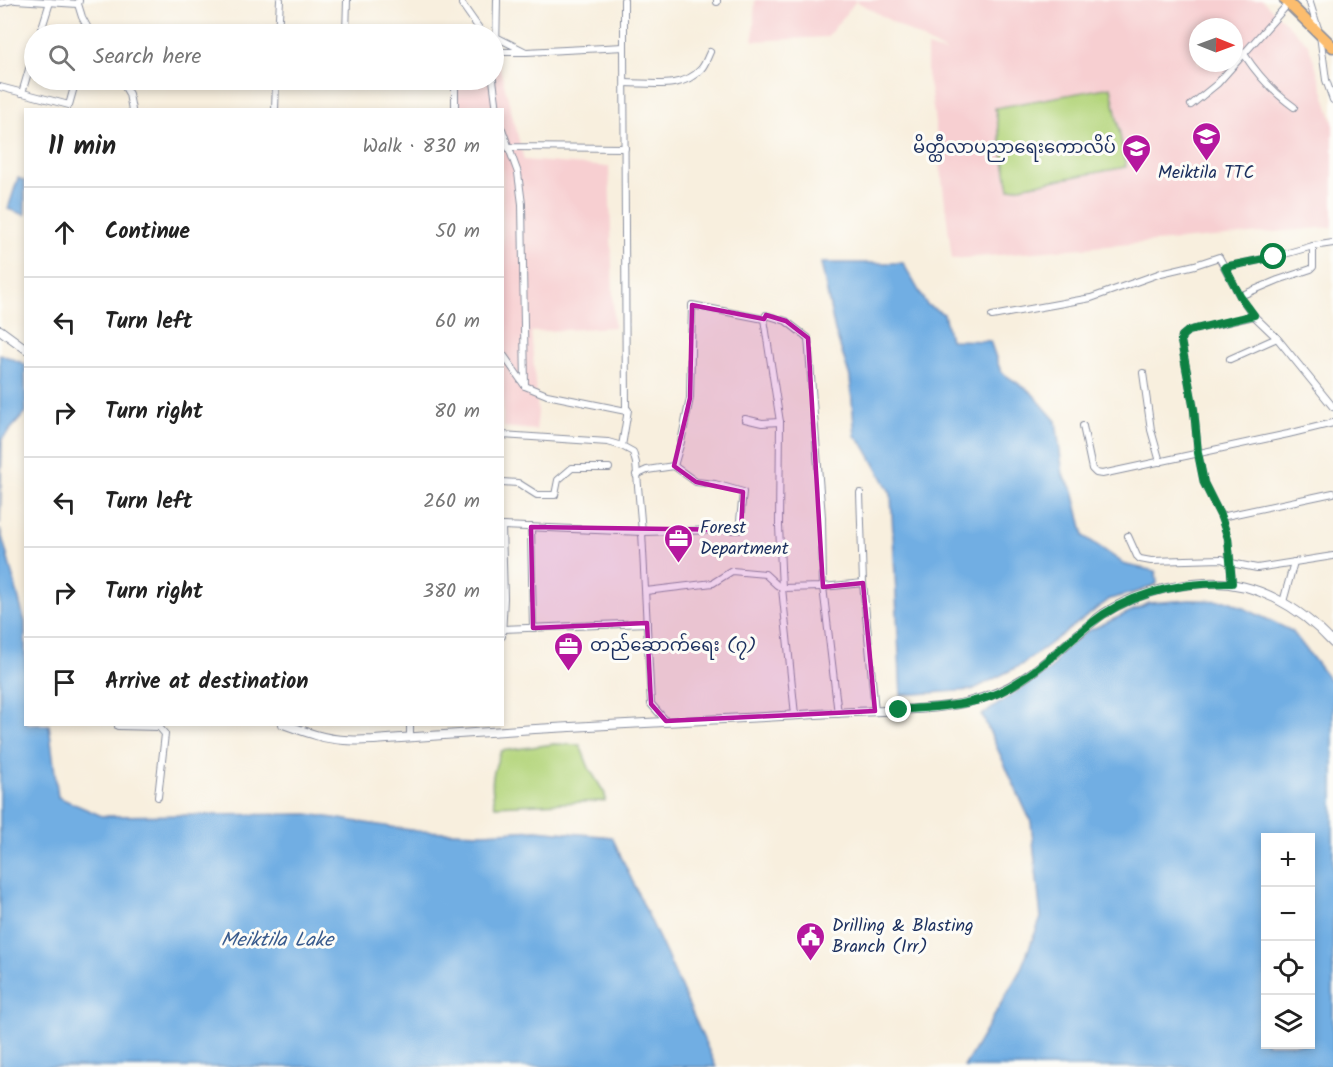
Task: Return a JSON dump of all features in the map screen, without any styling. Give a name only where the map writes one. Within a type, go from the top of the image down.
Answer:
[{"type":"highway","points":[[1286,2],[1333,48]]},
{"type":"street","points":[[0,3],[12,0],[79,2],[85,24]]},
{"type":"street","points":[[279,24],[280,0]]},
{"type":"street","points":[[346,24],[347,0]]},
{"type":"street","points":[[462,0],[462,4],[477,24]]},
{"type":"street","points":[[496,24],[497,0]]},
{"type":"street","points":[[622,446],[628,410],[626,411],[624,0]]},
{"type":"street","points":[[1309,0],[1320,34],[1326,80],[1333,100]]},
{"type":"street","points":[[43,24],[50,2]]},
{"type":"street","points":[[1191,105],[1217,84],[1286,2]]},
{"type":"street","points":[[504,41],[525,52]]},
{"type":"street","points":[[504,53],[624,47]]},
{"type":"street","points":[[625,83],[677,83],[692,77],[702,69],[710,52]]},
{"type":"street","points":[[1244,54],[1278,96],[1294,107]]},
{"type":"street","points":[[22,93],[24,86]]},
{"type":"street","points":[[0,87],[69,105],[73,90]]},
{"type":"street","points":[[127,90],[132,108]]},
{"type":"street","points":[[275,108],[276,90]]},
{"type":"street","points":[[455,90],[455,108]]},
{"type":"street","points":[[494,90],[497,108]]},
{"type":"street","points":[[525,386],[522,204],[518,173],[506,146],[625,148]]},
{"type":"street","points":[[1225,267],[1333,243]]},
{"type":"street","points":[[1240,296],[1311,269],[1313,267],[1313,246]]},
{"type":"street","points":[[992,316],[1091,298],[1161,273],[1195,266],[1219,256],[1240,296],[1254,315],[1277,338],[1333,406]]},
{"type":"street","points":[[674,466],[690,398],[692,305],[764,320]]},
{"type":"street","points":[[795,715],[782,588],[779,526],[780,422],[764,320],[766,315],[786,321],[808,338],[822,517],[823,587],[838,714]]},
{"type":"street","points":[[1232,583],[1228,538],[1221,517],[1204,483],[1198,453],[1194,410],[1181,341],[1182,336],[1188,331],[1254,315]]},
{"type":"street","points":[[0,330],[24,348]]},
{"type":"street","points":[[1230,359],[1277,338]]},
{"type":"street","points":[[504,356],[525,386],[547,394],[626,411]]},
{"type":"street","points":[[1143,373],[1151,430],[1160,462]]},
{"type":"street","points":[[745,419],[762,423],[780,422]]},
{"type":"street","points":[[1083,426],[1092,469],[1102,474],[1333,423]]},
{"type":"street","points":[[504,435],[608,442],[633,452],[642,532],[651,704],[666,721]]},
{"type":"street","points":[[504,526],[642,532],[739,530],[743,492],[716,484],[696,482],[674,466],[647,470],[636,475]]},
{"type":"street","points":[[504,482],[518,483],[537,495],[555,495],[558,480],[572,468],[609,468]]},
{"type":"street","points":[[860,493],[863,583],[875,711]]},
{"type":"street","points":[[1221,517],[1333,493]]},
{"type":"street","points":[[531,527],[533,628]]},
{"type":"street","points":[[1128,536],[1137,556],[1140,559],[1151,561],[1222,559],[1257,568],[1333,555]]},
{"type":"street","points":[[1283,602],[1294,562]]},
{"type":"street","points":[[646,591],[713,583],[732,571],[765,573],[782,588],[863,583]]},
{"type":"street","points":[[289,726],[340,740],[374,740],[451,735],[498,728],[838,714],[950,706],[996,694],[1008,688],[1036,670],[1101,615],[1128,601],[1150,592],[1188,584],[1232,583],[1250,587],[1283,602],[1305,618],[1333,644]]},
{"type":"street","points":[[504,629],[647,623]]},
{"type":"street","points":[[118,726],[160,726],[165,734],[158,797]]},
{"type":"street","points":[[410,726],[410,737]]},
{"type":"street","points":[[450,726],[451,735]]},
{"type":"highlighted area","points":[[692,305],[764,319],[766,315],[786,321],[808,338],[823,587],[863,583],[875,711],[666,721],[651,704],[647,623],[533,628],[531,527],[741,530],[743,492],[696,482],[674,466],[690,398]]},
{"type":"shaded area","name":"မိတ္ထီလာပညာရေးကောလိပ်","points":[[755,0],[1262,0],[1308,44],[1314,61],[1333,122],[1333,227],[952,259],[927,74],[927,47],[947,53],[856,1],[827,37],[753,41]]},
{"type":"shaded area","points":[[504,83],[524,160],[609,167],[614,327],[531,332],[538,413],[536,430],[504,427],[504,108],[453,108],[454,90],[504,90]]},
{"type":"green space","points":[[1111,87],[1126,167],[1009,189],[995,108]]},
{"type":"green space","points":[[554,744],[580,745],[589,768],[605,794],[605,801],[495,806],[493,778],[501,751]]},
{"type":"water","points":[[18,178],[24,181],[24,215],[8,209]]},
{"type":"water","points":[[821,263],[903,263],[927,305],[944,314],[950,340],[990,341],[1001,372],[1031,392],[1056,421],[1063,475],[1073,491],[1084,536],[1126,565],[1156,571],[1157,584],[1110,599],[1021,665],[972,690],[901,695],[891,494],[865,447],[855,436],[850,377],[835,331]]},
{"type":"water","points":[[0,354],[24,364],[24,414],[2,439],[0,524]]},
{"type":"water","name":"Meiktila Lake","points":[[0,529],[24,618],[24,726],[49,726],[58,797],[102,816],[308,814],[417,831],[483,833],[537,830],[612,837],[716,1067],[0,1067]]},
{"type":"water","points":[[1190,600],[1229,601],[1292,631],[1333,684],[1333,1067],[964,1067],[1020,971],[1041,918],[1031,822],[982,715],[1052,668],[1060,653],[1086,632],[1149,603]]},
{"type":"place","name":"Meiktila TTC","points":[[1206,162]]},
{"type":"place","name":"မိတ္ထီလာပညာရေးကောလိပ်","points":[[1137,174]]},
{"type":"place","name":"Forest Department","points":[[679,564]]},
{"type":"place","name":"တည်ဆောက်ရေး (၇)","points":[[569,672]]},
{"type":"place","name":"Drilling & Blasting Branch (Irr)","points":[[811,962]]},
{"type":"route","points":[[899,710],[950,706],[996,694],[1036,670],[1101,615],[1150,592],[1188,584],[1232,583],[1228,538],[1221,517],[1204,483],[1198,453],[1194,410],[1181,341],[1182,336],[1188,331],[1254,315],[1240,296],[1225,267],[1274,257]]}]
